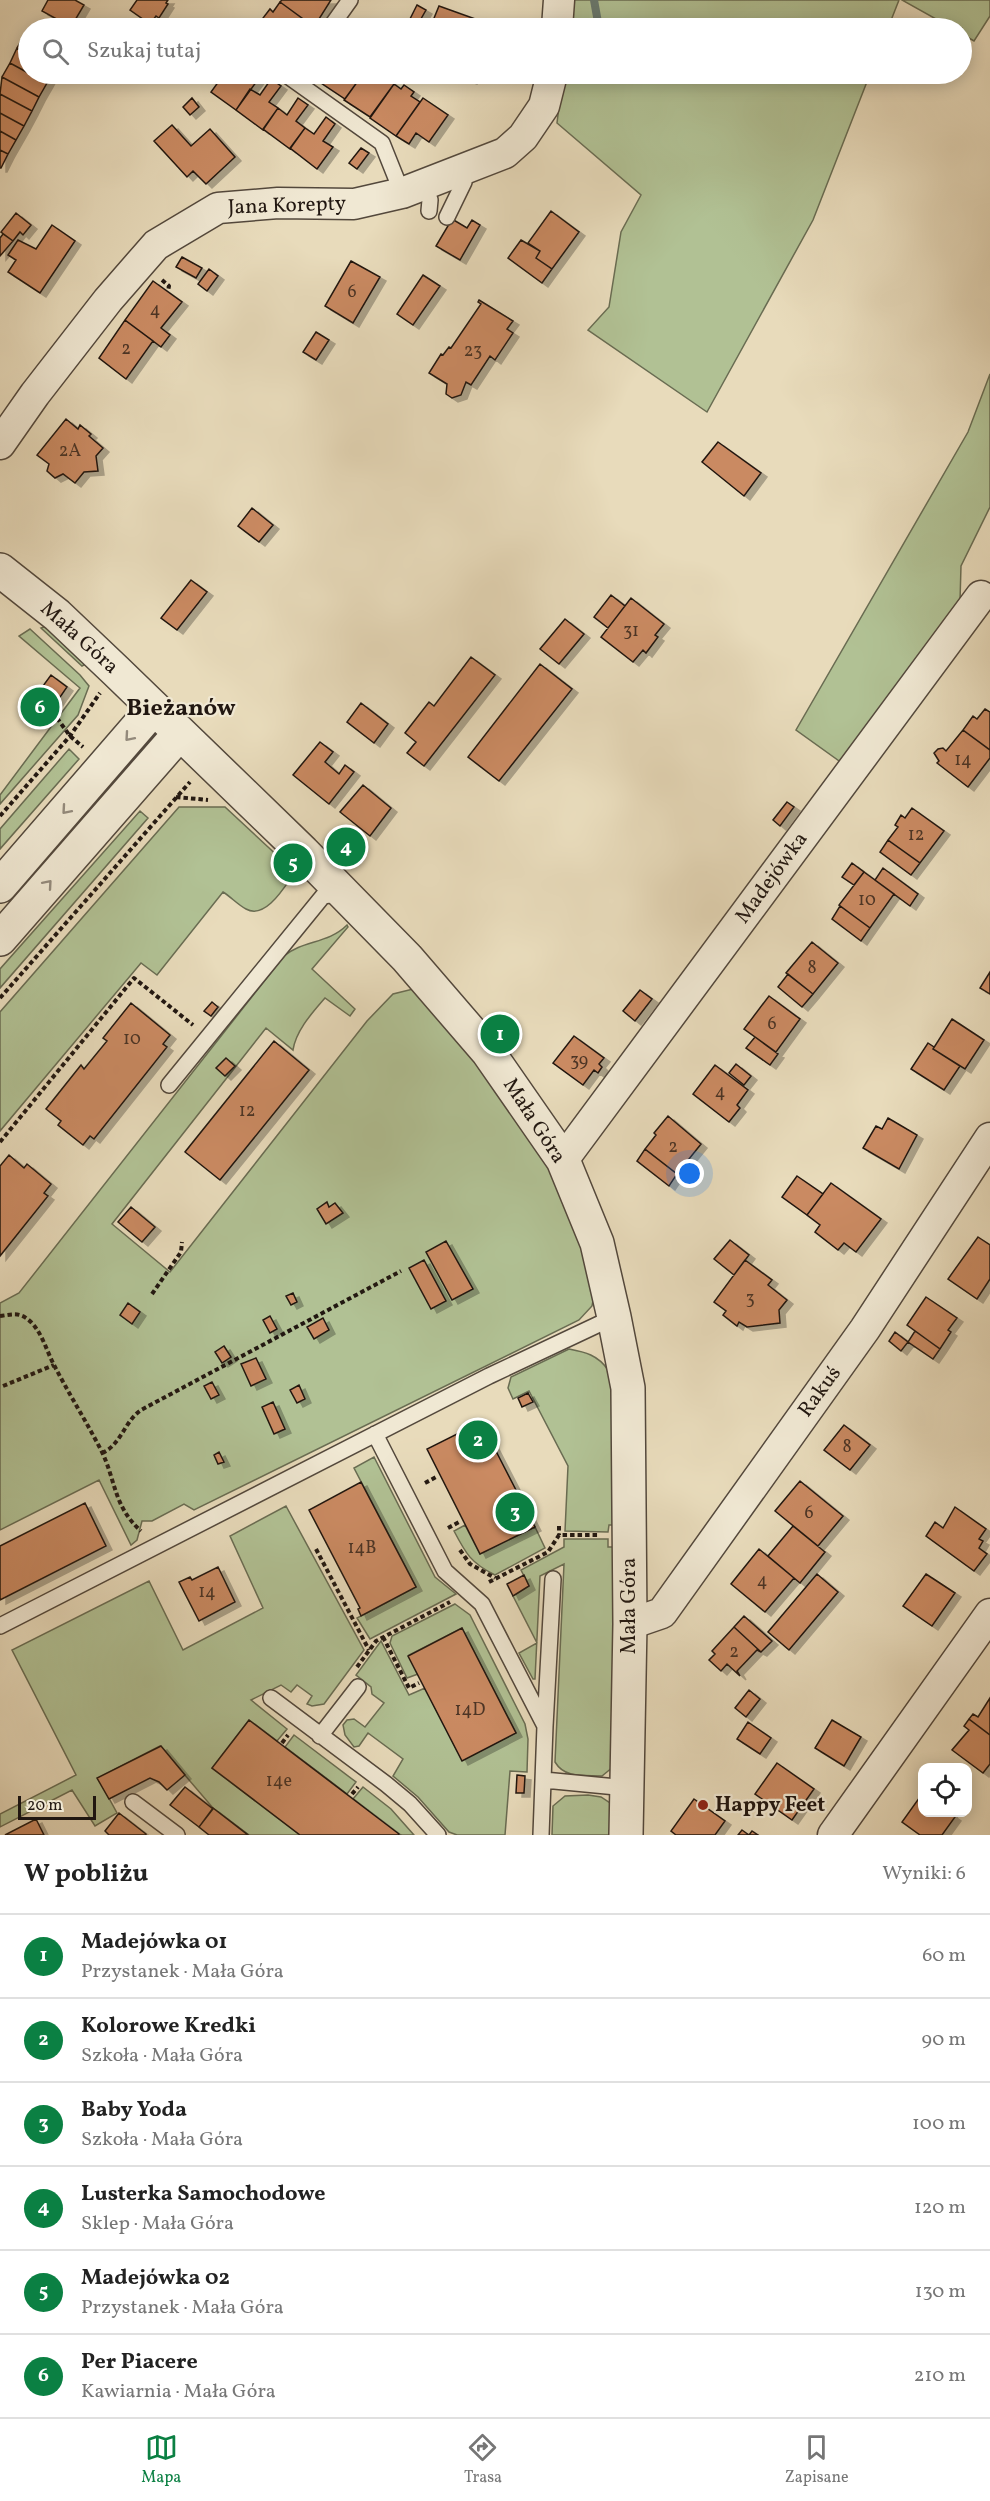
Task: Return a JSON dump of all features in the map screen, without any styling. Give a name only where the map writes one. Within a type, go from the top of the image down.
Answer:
[{"type":"street","points":[[558,18],[559,0]]},
{"type":"street","name":"Jana Korepty","points":[[0,444],[76,355],[108,300],[156,245],[218,208],[278,203],[354,204],[418,196],[463,169],[505,153],[523,137],[544,106],[550,84]]},
{"type":"street","name":"Mała Góra","points":[[0,570],[57,615],[345,893],[407,958],[488,1052],[563,1161],[597,1243],[628,1388],[630,1624],[626,1835]]},
{"type":"street","name":"Madejówka","points":[[563,1161],[981,596]]},
{"type":"street","points":[[0,886],[154,708]]},
{"type":"street","points":[[0,939],[180,733]]},
{"type":"street","name":"Rakuś","points":[[630,1624],[663,1613],[865,1329],[990,1138]]},
{"type":"street","points":[[833,1835],[990,1614]]},
{"type":"lane","points":[[337,18],[350,0]]},
{"type":"lane","points":[[304,84],[382,143],[418,196]]},
{"type":"lane","points":[[447,217],[464,182],[463,169]]},
{"type":"lane","points":[[169,1085],[322,896],[345,893]]},
{"type":"lane","points":[[0,1626],[375,1434],[577,1333],[614,1317]]},
{"type":"lane","points":[[375,1434],[445,1571],[482,1604],[545,1726]]},
{"type":"lane","points":[[541,1835],[553,1579]]},
{"type":"lane","points":[[320,1736],[358,1687]]},
{"type":"lane","points":[[271,1698],[386,1784],[410,1804],[438,1835]]},
{"type":"lane","points":[[544,1780],[627,1788]]},
{"type":"lane","points":[[133,1802],[177,1835]]},
{"type":"path","points":[[0,816],[70,736],[102,690]]},
{"type":"path","points":[[57,718],[70,736],[89,752]]},
{"type":"path","points":[[0,998],[176,797]]},
{"type":"path","points":[[0,1142],[134,978],[208,1036]]},
{"type":"path","points":[[152,1294],[181,1252],[182,1242]]},
{"type":"path","points":[[102,1453],[112,1449],[129,1421],[141,1410],[402,1270]]},
{"type":"path","points":[[0,1317],[13,1314],[24,1316],[32,1322],[102,1453],[113,1489],[123,1509],[134,1525],[157,1545]]},
{"type":"path","points":[[3,1386],[54,1365]]},
{"type":"path","points":[[420,1472],[430,1492]]},
{"type":"path","points":[[425,1483],[438,1476]]},
{"type":"path","points":[[444,1519],[452,1535]]},
{"type":"path","points":[[448,1528],[461,1521]]},
{"type":"path","points":[[356,1668],[376,1641],[548,1552],[559,1535],[559,1526]]},
{"type":"path","points":[[559,1535],[606,1536]]},
{"type":"path","points":[[456,1543],[470,1564],[496,1579]]},
{"type":"path","points":[[316,1549],[369,1650]]},
{"type":"path","points":[[383,1637],[409,1688],[419,1683]]},
{"type":"green space","points":[[573,0],[899,0],[892,18],[571,18]]},
{"type":"green space","points":[[902,0],[990,0],[990,16],[974,41],[972,40],[972,18],[934,18]]},
{"type":"green space","points":[[562,84],[866,84],[813,220],[707,412],[588,330],[609,307],[621,232],[641,195],[557,123]]},
{"type":"green space","points":[[990,374],[990,507],[961,566],[960,601],[842,763],[796,730],[968,432]]},
{"type":"green space","points":[[49,625],[89,662],[82,666],[41,628]]},
{"type":"green space","points":[[30,629],[89,686],[78,715],[0,804],[0,795],[80,688],[19,636]]},
{"type":"green space","points":[[69,749],[79,759],[0,849],[0,829]]},
{"type":"green space","points":[[179,807],[225,807],[295,872],[274,900],[261,910],[246,909],[223,892],[157,975],[141,963],[0,1131],[0,1012]]},
{"type":"green space","points":[[140,811],[148,818],[0,988],[0,969]]},
{"type":"green space","points":[[347,925],[348,927],[312,969],[355,1009],[350,1016],[325,998],[301,1028],[293,1050],[266,1028],[112,1224],[170,1272],[367,1021],[393,994],[417,988],[464,1040],[529,1135],[562,1192],[586,1253],[595,1291],[592,1306],[579,1320],[194,1510],[184,1504],[152,1521],[142,1521],[137,1540],[131,1545],[99,1480],[0,1530],[0,1303],[19,1293],[284,956],[299,947],[332,936]]},
{"type":"green space","points":[[569,1349],[586,1353],[600,1361],[608,1370],[612,1381],[615,1398],[616,1468],[614,1525],[609,1525],[608,1532],[565,1531],[568,1466],[529,1391],[513,1399],[508,1388],[511,1377]]},
{"type":"green space","points":[[374,1457],[435,1577],[456,1594],[370,1639],[357,1618],[416,1587],[354,1468]]},
{"type":"green space","points":[[286,1506],[364,1650],[324,1704],[312,1706],[307,1704],[312,1696],[297,1685],[291,1692],[281,1685],[251,1700],[287,1729],[277,1741],[249,1720],[212,1768],[300,1835],[249,1835],[213,1808],[160,1746],[98,1778],[117,1813],[95,1826],[72,1790],[0,1827],[0,1814],[76,1775],[12,1650],[149,1581],[183,1650],[263,1608],[230,1536]]},
{"type":"green space","points":[[465,1525],[480,1554],[535,1527],[545,1548],[495,1575],[475,1562],[462,1546],[454,1531]]},
{"type":"green space","points":[[564,1539],[608,1539],[608,1547],[616,1547],[613,1767],[602,1776],[570,1774],[555,1762],[564,1564],[540,1576],[537,1643],[513,1596],[529,1586],[521,1570],[564,1547]]},
{"type":"green space","points":[[455,1604],[470,1615],[525,1724],[528,1739],[527,1772],[510,1771],[505,1835],[457,1835],[449,1832],[418,1797],[393,1776],[403,1759],[368,1733],[359,1746],[354,1747],[345,1735],[343,1725],[347,1720],[354,1719],[365,1727],[384,1703],[372,1694],[371,1687],[356,1675],[381,1641],[409,1695],[425,1688],[462,1760],[516,1733],[462,1628],[409,1655],[418,1674],[407,1678],[390,1643],[392,1636]]},
{"type":"green space","points":[[537,1643],[535,1679],[533,1679],[519,1653]]},
{"type":"green space","points":[[294,1735],[356,1782],[347,1794],[285,1747]]},
{"type":"green space","points":[[363,1787],[391,1809],[414,1835],[398,1835],[353,1799]]},
{"type":"green space","points":[[565,1796],[601,1797],[610,1803],[612,1835],[552,1835],[553,1806]]},
{"type":"building","points":[[48,0],[75,0],[84,5],[76,18],[55,18],[42,11]]},
{"type":"building","points":[[137,0],[168,0],[159,18],[156,16],[141,18],[130,10]]},
{"type":"building","points":[[282,0],[331,0],[320,18],[302,18],[280,2]]},
{"type":"building","points":[[280,2],[302,18],[263,18],[270,9],[273,12]]},
{"type":"building","points":[[417,5],[426,10],[421,18],[410,18]]},
{"type":"building","points":[[439,6],[472,18],[434,18]]},
{"type":"building","points":[[17,48],[18,67],[10,63]]},
{"type":"building","points":[[10,63],[18,67],[18,84],[46,84],[39,97],[2,77]]},
{"type":"building","points":[[2,77],[39,97],[32,111],[0,94]]},
{"type":"building","points":[[217,84],[255,84],[236,110],[211,92]]},
{"type":"building","points":[[268,84],[281,86],[269,102],[278,108],[263,130],[236,110],[250,89],[260,95]]},
{"type":"building","points":[[322,84],[356,84],[345,99]]},
{"type":"building","points":[[356,84],[394,84],[370,117],[344,100]]},
{"type":"building","points":[[394,84],[401,89],[404,85],[414,92],[411,96],[420,102],[396,136],[370,118]]},
{"type":"building","points":[[0,94],[32,111],[24,126],[0,113]]},
{"type":"building","points":[[192,98],[199,107],[190,115],[183,107]]},
{"type":"building","points":[[298,98],[308,105],[296,121],[305,128],[290,149],[263,129],[278,108],[287,115]]},
{"type":"building","points":[[423,98],[448,115],[429,142],[416,133],[409,144],[396,136]]},
{"type":"building","points":[[0,113],[24,126],[16,140],[0,131]]},
{"type":"building","points":[[326,117],[335,124],[323,141],[333,147],[317,169],[290,148],[305,128],[314,134]]},
{"type":"building","points":[[172,125],[191,146],[210,129],[235,157],[206,184],[193,171],[187,177],[154,141]]},
{"type":"building","points":[[0,131],[16,140],[8,154],[0,150]]},
{"type":"building","points":[[361,148],[369,153],[357,169],[349,163]]},
{"type":"building","points":[[0,150],[8,154],[1,168],[0,168]]},
{"type":"building","points":[[551,211],[579,232],[552,269],[536,258],[540,251],[528,243]]},
{"type":"building","points":[[16,213],[31,225],[23,235],[20,232],[13,241],[1,232]]},
{"type":"building","points":[[452,219],[467,228],[472,220],[480,225],[460,260],[436,246]]},
{"type":"building","points":[[52,225],[75,241],[40,293],[8,272],[16,260],[8,255],[18,240],[36,249]]},
{"type":"building","points":[[3,234],[13,241],[0,256],[0,238]]},
{"type":"building","points":[[521,240],[540,251],[536,258],[552,269],[542,283],[508,258]]},
{"type":"building","points":[[182,257],[202,268],[196,278],[176,267]]},
{"type":"building","points":[[351,261],[380,277],[353,323],[325,306]]},
{"type":"building","points":[[209,269],[218,276],[207,291],[198,284]]},
{"type":"building","points":[[423,275],[440,286],[413,325],[397,314]]},
{"type":"building","points":[[153,281],[182,302],[161,328],[170,335],[161,347],[125,320]]},
{"type":"building","points":[[479,300],[513,321],[507,329],[513,333],[495,360],[490,356],[471,385],[466,382],[461,395],[452,398],[446,394],[447,384],[429,373],[441,354],[443,355],[449,347],[451,348],[481,304]]},
{"type":"building","points":[[125,320],[153,341],[126,379],[99,358]]},
{"type":"building","points":[[316,332],[329,340],[316,360],[303,352]]},
{"type":"building","points":[[66,419],[78,429],[80,425],[103,448],[96,456],[98,471],[84,472],[75,483],[63,474],[55,478],[47,471],[49,464],[37,455]]},
{"type":"building","points":[[718,442],[761,473],[744,496],[702,462]]},
{"type":"building","points":[[252,508],[273,525],[259,542],[238,526]]},
{"type":"building","points":[[191,580],[207,592],[177,630],[161,618]]},
{"type":"building","points":[[611,595],[625,606],[608,628],[594,617]]},
{"type":"building","points":[[631,598],[664,624],[655,635],[658,637],[646,653],[643,650],[633,662],[601,637]]},
{"type":"building","points":[[565,619],[584,634],[559,664],[540,649]]},
{"type":"building","points":[[471,657],[495,675],[424,766],[407,753],[416,742],[405,733],[429,702],[434,706]]},
{"type":"building","points":[[540,664],[572,689],[499,781],[468,757]]},
{"type":"building","points":[[51,675],[67,687],[56,703],[40,690]]},
{"type":"building","points":[[37,693],[54,706],[43,720],[27,708]]},
{"type":"building","points":[[361,703],[388,724],[374,743],[347,722]]},
{"type":"building","points":[[985,709],[990,712],[990,750],[963,730],[973,716],[977,719]]},
{"type":"building","points":[[963,730],[990,750],[990,758],[968,787],[937,763],[939,761],[934,753],[943,748],[946,751]]},
{"type":"building","points":[[320,742],[333,752],[325,762],[339,774],[345,765],[354,772],[329,804],[293,775]]},
{"type":"building","points":[[363,785],[391,808],[370,836],[340,812]]},
{"type":"building","points":[[787,802],[794,807],[780,826],[773,820]]},
{"type":"building","points":[[912,808],[944,831],[920,863],[888,840],[898,827],[895,825],[901,815],[905,818]]},
{"type":"building","points":[[345,834],[359,846],[347,859],[334,847]]},
{"type":"building","points":[[888,840],[920,863],[911,875],[880,852]]},
{"type":"building","points":[[852,863],[864,872],[854,885],[842,877]]},
{"type":"building","points":[[883,868],[918,894],[910,906],[875,880]]},
{"type":"building","points":[[864,872],[894,894],[870,928],[839,905]]},
{"type":"building","points":[[840,906],[870,928],[861,941],[832,919]]},
{"type":"building","points":[[812,942],[838,963],[813,994],[786,973]]},
{"type":"building","points":[[990,972],[990,994],[980,988]]},
{"type":"building","points":[[788,974],[813,994],[802,1007],[778,987]]},
{"type":"building","points":[[640,990],[652,999],[635,1021],[623,1011]]},
{"type":"building","points":[[769,996],[800,1019],[776,1052],[744,1029]]},
{"type":"building","points":[[212,1002],[218,1007],[211,1016],[204,1011]]},
{"type":"building","points":[[131,1003],[170,1035],[163,1044],[167,1047],[94,1139],[90,1136],[83,1145],[58,1125],[61,1121],[46,1109],[81,1065],[84,1069],[107,1041],[103,1038]]},
{"type":"building","points":[[952,1019],[984,1040],[965,1069],[933,1049]]},
{"type":"building","points":[[574,1036],[604,1058],[599,1064],[602,1067],[598,1073],[594,1070],[583,1085],[553,1063]]},
{"type":"building","points":[[755,1037],[778,1054],[770,1065],[746,1048]]},
{"type":"building","points":[[274,1041],[309,1070],[220,1180],[185,1152]]},
{"type":"building","points":[[928,1043],[934,1047],[933,1049],[960,1066],[944,1090],[911,1069]]},
{"type":"building","points":[[226,1058],[235,1066],[225,1076],[216,1068]]},
{"type":"building","points":[[736,1064],[751,1076],[744,1085],[729,1073]]},
{"type":"building","points":[[715,1065],[748,1090],[737,1105],[740,1108],[729,1122],[693,1094]]},
{"type":"building","points":[[668,1116],[701,1144],[677,1174],[645,1149]]},
{"type":"building","points":[[888,1118],[917,1135],[899,1169],[863,1148],[876,1126],[882,1129]]},
{"type":"building","points":[[645,1149],[677,1174],[669,1186],[637,1161]]},
{"type":"building","points":[[9,1155],[24,1168],[27,1164],[51,1184],[44,1193],[48,1196],[0,1256],[0,1166]]},
{"type":"building","points":[[797,1176],[823,1194],[807,1215],[782,1197]]},
{"type":"building","points":[[831,1183],[881,1219],[856,1252],[844,1243],[838,1250],[815,1232],[820,1225],[807,1215]]},
{"type":"building","points":[[327,1202],[329,1207],[335,1203],[343,1213],[326,1224],[317,1209]]},
{"type":"building","points":[[131,1207],[155,1227],[142,1242],[118,1222]]},
{"type":"building","points":[[978,1237],[990,1245],[990,1279],[977,1299],[948,1279]]},
{"type":"building","points":[[730,1240],[749,1255],[734,1275],[714,1259]]},
{"type":"building","points":[[446,1241],[473,1289],[452,1300],[426,1252]]},
{"type":"building","points":[[424,1260],[446,1301],[431,1309],[409,1268]]},
{"type":"building","points":[[745,1260],[772,1280],[768,1285],[787,1300],[779,1310],[780,1323],[747,1327],[739,1322],[737,1326],[723,1315],[726,1311],[714,1302]]},
{"type":"building","points":[[293,1293],[297,1302],[291,1305],[286,1296]]},
{"type":"building","points":[[926,1297],[957,1318],[948,1330],[951,1332],[940,1349],[907,1325]]},
{"type":"building","points":[[128,1303],[140,1312],[132,1324],[120,1315]]},
{"type":"building","points":[[270,1316],[277,1329],[270,1333],[263,1320]]},
{"type":"building","points":[[323,1318],[329,1330],[314,1339],[307,1327]]},
{"type":"building","points":[[915,1331],[940,1349],[933,1359],[908,1342]]},
{"type":"building","points":[[895,1332],[908,1342],[901,1351],[889,1341]]},
{"type":"building","points":[[224,1346],[231,1357],[222,1363],[215,1352]]},
{"type":"building","points":[[256,1358],[266,1379],[251,1386],[241,1364]]},
{"type":"building","points":[[212,1382],[219,1395],[211,1399],[204,1386]]},
{"type":"building","points":[[299,1385],[305,1399],[297,1403],[290,1390]]},
{"type":"building","points":[[528,1393],[533,1402],[522,1407],[518,1398]]},
{"type":"building","points":[[273,1402],[285,1429],[274,1434],[262,1407]]},
{"type":"building","points":[[481,1422],[535,1527],[480,1554],[427,1449]]},
{"type":"building","points":[[844,1425],[870,1445],[850,1470],[824,1450]]},
{"type":"building","points":[[219,1452],[224,1462],[218,1464],[214,1455]]},
{"type":"building","points":[[800,1481],[843,1516],[818,1546],[775,1511]]},
{"type":"building","points":[[361,1482],[416,1587],[361,1616],[358,1609],[360,1608],[309,1510]]},
{"type":"building","points":[[85,1503],[106,1546],[0,1600],[0,1546]]},
{"type":"building","points":[[955,1507],[986,1529],[979,1539],[983,1541],[979,1548],[987,1554],[974,1571],[926,1536],[935,1522],[943,1528]]},
{"type":"building","points":[[793,1526],[825,1552],[800,1583],[768,1556]]},
{"type":"building","points":[[759,1549],[794,1578],[765,1612],[731,1584]]},
{"type":"building","points":[[218,1567],[235,1602],[199,1621],[179,1582],[190,1577],[192,1580]]},
{"type":"building","points":[[817,1574],[838,1592],[789,1650],[768,1632]]},
{"type":"building","points":[[926,1574],[955,1593],[932,1626],[903,1606]]},
{"type":"building","points":[[524,1575],[529,1586],[513,1596],[507,1584]]},
{"type":"building","points":[[744,1616],[772,1641],[761,1652],[734,1627]]},
{"type":"building","points":[[734,1627],[761,1652],[757,1650],[737,1671],[740,1676],[727,1664],[721,1671],[709,1660],[715,1654],[712,1651]]},
{"type":"building","points":[[462,1628],[516,1733],[462,1761],[408,1656]]},
{"type":"building","points":[[749,1690],[760,1699],[746,1717],[735,1708]]},
{"type":"building","points":[[990,1698],[990,1735],[969,1719],[973,1714],[978,1717]]},
{"type":"building","points":[[969,1719],[990,1735],[990,1764],[983,1773],[952,1750],[969,1730],[964,1726]]},
{"type":"building","points":[[249,1720],[399,1834],[300,1835],[212,1768]]},
{"type":"building","points":[[832,1720],[861,1737],[844,1766],[815,1748]]},
{"type":"building","points":[[748,1722],[771,1738],[760,1754],[737,1739]]},
{"type":"building","points":[[161,1746],[185,1775],[167,1790],[159,1782],[150,1778],[109,1799],[97,1778]]},
{"type":"building","points":[[777,1763],[814,1789],[792,1820],[755,1794]]},
{"type":"building","points":[[517,1775],[525,1776],[524,1793],[516,1793]]},
{"type":"building","points":[[185,1787],[213,1809],[199,1827],[170,1805]]},
{"type":"building","name":"Happy Feet","points":[[694,1799],[725,1821],[715,1835],[676,1835],[671,1831]]},
{"type":"building","points":[[918,1800],[918,1817],[955,1817],[942,1835],[920,1835],[902,1822]]},
{"type":"building","points":[[213,1808],[248,1835],[209,1835],[199,1827]]},
{"type":"building","points":[[119,1813],[146,1835],[109,1835],[105,1831]]},
{"type":"building","points":[[36,1819],[44,1835],[5,1835]]},
{"type":"building","points":[[742,1830],[749,1835],[738,1835]]},
{"type":"waterway","points":[[594,0],[597,18]]},
{"type":"place","name":"Per Piacere","points":[[40,707]]},
{"type":"place","name":"Lusterka Samochodowe","points":[[346,847]]},
{"type":"place","name":"Madejówka 02","points":[[293,863]]},
{"type":"place","name":"Madejówka 01","points":[[500,1034]]},
{"type":"place","name":"Kolorowe Kredki","points":[[478,1440]]},
{"type":"place","name":"Baby Yoda","points":[[515,1512]]},
{"type":"place","name":"Happy Feet","points":[[703,1805]]},
{"type":"district","name":"Bieżanów","points":[[181,709]]}]
